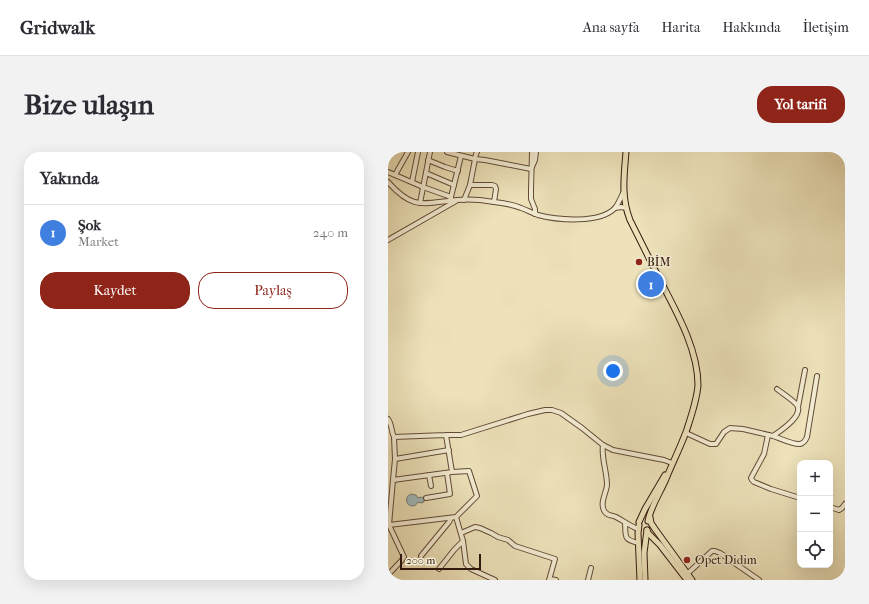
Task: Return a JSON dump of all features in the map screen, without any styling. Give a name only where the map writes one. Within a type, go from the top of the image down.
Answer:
[{"type":"main road","points":[[626,152],[624,191],[626,208],[630,220],[684,328],[693,350],[698,385],[696,399],[686,433],[650,514],[644,553],[645,580]]},
{"type":"main road","points":[[640,580],[638,543],[639,526],[645,509],[663,476],[669,470]]},
{"type":"main road","points":[[650,514],[650,519],[655,529],[687,577]]},
{"type":"main road","points":[[639,526],[644,520],[648,525],[655,529]]},
{"type":"main road","points":[[639,526],[642,530],[648,525]]},
{"type":"main road","points":[[648,525],[648,533],[687,577],[692,580]]},
{"type":"main road","points":[[645,545],[651,542],[660,545]]},
{"type":"street","points":[[395,175],[408,152]]},
{"type":"street","points":[[412,182],[418,152]]},
{"type":"street","points":[[420,203],[430,152]]},
{"type":"street","points":[[447,152],[475,159],[531,168]]},
{"type":"street","points":[[464,200],[470,185],[477,152]]},
{"type":"street","points":[[532,152],[531,199],[535,209],[535,214]]},
{"type":"street","points":[[531,168],[534,165],[536,152]]},
{"type":"street","points":[[450,199],[461,156]]},
{"type":"street","points":[[428,160],[458,171]]},
{"type":"street","points":[[388,172],[450,199],[514,205],[535,214],[547,217],[588,218],[599,216],[615,208],[626,208]]},
{"type":"street","points":[[426,173],[454,184]]},
{"type":"street","points":[[388,182],[390,188],[400,195],[420,203],[427,204],[450,199]]},
{"type":"street","points":[[470,185],[495,186],[494,202]]},
{"type":"street","points":[[615,208],[624,191]]},
{"type":"street","points":[[388,240],[458,200]]},
{"type":"street","points":[[773,436],[795,419],[805,370]]},
{"type":"street","points":[[686,433],[710,444],[716,444],[724,432],[730,428],[773,436],[797,444],[802,443],[807,437],[817,376]]},
{"type":"street","points":[[776,389],[798,407]]},
{"type":"street","points":[[394,436],[461,435],[528,414],[552,410],[566,417],[603,445],[613,450],[664,460],[672,463]]},
{"type":"street","points":[[388,419],[394,436],[395,459],[389,525],[404,557],[388,575]]},
{"type":"street","points":[[426,498],[450,494],[450,472],[446,435]]},
{"type":"street","points":[[768,435],[764,454],[751,478],[753,481],[771,489],[797,497]]},
{"type":"street","points":[[603,445],[602,449],[607,485],[602,502],[606,514],[616,517],[625,523],[639,526]]},
{"type":"street","points":[[395,459],[448,450]]},
{"type":"street","points":[[393,480],[450,472],[469,471],[477,496],[449,522],[420,556]]},
{"type":"street","points":[[429,475],[431,486]]},
{"type":"street","points":[[833,509],[839,510],[845,504]]},
{"type":"street","points":[[389,525],[454,517]]},
{"type":"street","points":[[454,517],[461,533],[466,564],[471,569],[495,580]]},
{"type":"street","points":[[625,523],[626,536],[629,540],[638,543]]},
{"type":"street","points":[[461,533],[475,527],[480,528],[508,540],[514,546],[555,559],[549,579],[556,580]]},
{"type":"street","points":[[439,569],[463,541]]},
{"type":"street","points":[[687,577],[712,551],[714,551],[720,553],[759,580]]},
{"type":"street","points":[[588,580],[591,568]]},
{"type":"street","points":[[750,580],[753,576]]},
{"type":"water","points":[[411,494],[416,495],[418,498],[423,498],[424,502],[418,502],[413,506],[409,505],[407,499]]},
{"type":"place","name":"BİM","points":[[639,262]]},
{"type":"place","name":"Şok","points":[[651,284]]},
{"type":"place","name":"Opet Didim","points":[[687,560]]}]
